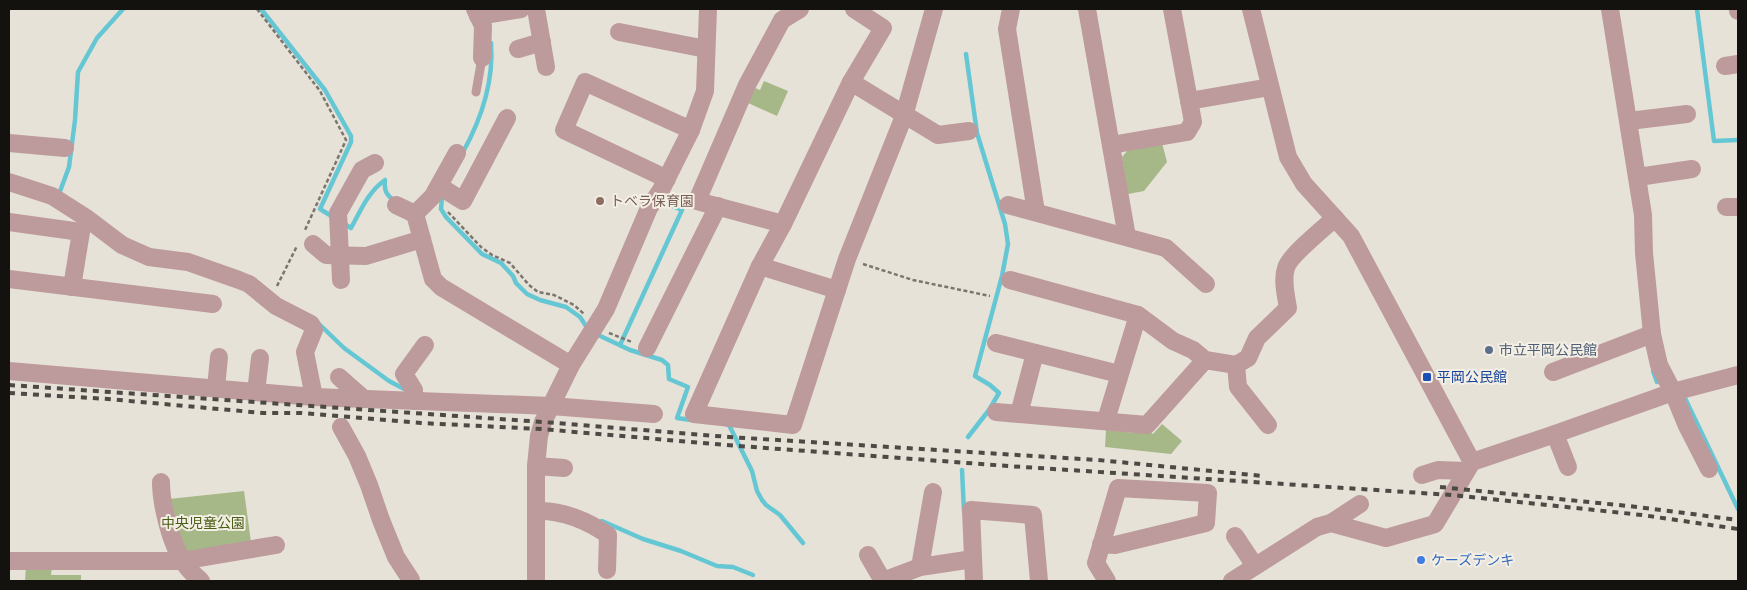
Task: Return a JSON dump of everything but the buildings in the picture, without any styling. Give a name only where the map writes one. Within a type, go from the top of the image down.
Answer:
[{"type":"street","points":[[482,58],[483,26],[476,12],[520,9]]},
{"type":"street","points":[[536,9],[546,36],[546,67]]},
{"type":"street","points":[[536,581],[536,466],[539,436],[543,422],[571,365],[606,309],[648,208],[661,190],[691,130],[705,90],[708,9]]},
{"type":"street","points":[[783,224],[697,200],[746,85],[782,20],[800,9]]},
{"type":"street","points":[[854,9],[883,28],[851,82],[783,224],[760,266],[694,414],[792,424],[847,259],[904,116],[929,11]]},
{"type":"street","points":[[1011,9],[1007,29],[1036,212]]},
{"type":"street","points":[[1087,9],[1127,237]]},
{"type":"street","points":[[1111,145],[1187,132],[1192,122],[1172,9]]},
{"type":"street","points":[[1250,9],[1288,158],[1304,184],[1352,236],[1469,466]]},
{"type":"street","points":[[1610,9],[1643,215],[1644,253],[1652,334],[1659,365],[1687,426],[1692,453],[1709,469]]},
{"type":"street","points":[[619,32],[706,48]]},
{"type":"street","points":[[518,48],[546,36]]},
{"type":"street","points":[[667,179],[564,130],[585,82],[691,130]]},
{"type":"street","points":[[851,82],[938,136],[969,131]]},
{"type":"street","points":[[1189,101],[1270,87]]},
{"type":"street","points":[[1629,121],[1687,114]]},
{"type":"street","points":[[439,176],[463,201],[488,141],[507,118]]},
{"type":"street","points":[[9,143],[56,143]]},
{"type":"street","points":[[416,214],[433,196],[439,176],[456,153]]},
{"type":"street","points":[[341,280],[338,213],[351,181],[362,170],[375,164]]},
{"type":"street","points":[[1638,177],[1692,168]]},
{"type":"street","points":[[9,182],[52,196],[85,217],[122,245],[149,257],[188,262],[249,284],[267,306],[276,306],[311,324],[314,330],[305,352],[314,397]]},
{"type":"street","points":[[396,205],[416,214]]},
{"type":"street","points":[[1008,205],[1166,248],[1206,284]]},
{"type":"street","points":[[647,348],[718,206]]},
{"type":"street","points":[[416,214],[433,280],[441,287],[471,296],[504,316],[571,365]]},
{"type":"street","points":[[1010,280],[1047,281],[1138,315],[1173,341],[1193,350],[1206,360],[1236,365],[1248,358],[1257,338],[1288,308],[1285,280],[1286,267],[1304,245],[1336,218]]},
{"type":"street","points":[[9,222],[81,232],[72,287]]},
{"type":"street","points":[[306,239],[326,255],[340,256],[366,256],[422,239]]},
{"type":"street","points":[[760,266],[837,290]]},
{"type":"street","points":[[9,279],[72,287],[183,308],[214,304]]},
{"type":"street","points":[[1106,420],[1138,315]]},
{"type":"street","points":[[1553,372],[1652,334]]},
{"type":"street","points":[[996,343],[1119,374]]},
{"type":"street","points":[[414,401],[414,390],[404,374],[425,345]]},
{"type":"street","points":[[1018,414],[1035,353]]},
{"type":"street","points":[[216,388],[219,357]]},
{"type":"street","points":[[256,392],[260,358]]},
{"type":"street","points":[[996,412],[1147,425],[1206,360]]},
{"type":"street","points":[[1236,365],[1238,387],[1268,425]]},
{"type":"street","points":[[9,371],[314,397],[550,406],[637,405],[654,414]]},
{"type":"street","points":[[1422,475],[1438,470],[1469,466],[1673,392],[1738,375]]},
{"type":"street","points":[[339,377],[364,399]]},
{"type":"street","points":[[341,427],[357,456],[396,557],[412,581]]},
{"type":"street","points":[[1555,434],[1568,467]]},
{"type":"street","points":[[536,466],[564,468]]},
{"type":"street","points":[[1331,523],[1386,538],[1435,524],[1469,466]]},
{"type":"street","points":[[161,482],[161,496],[176,550],[185,566],[201,581]]},
{"type":"street","points":[[1101,544],[1115,545],[1206,523],[1208,493],[1118,488],[1101,544],[1096,563],[1107,581]]},
{"type":"street","points":[[920,567],[937,516],[933,492]]},
{"type":"street","points":[[1232,581],[1316,528],[1331,523],[1360,504]]},
{"type":"street","points":[[974,581],[971,510],[1033,515],[1039,581]]},
{"type":"street","points":[[537,511],[565,515],[590,523],[608,535],[607,570]]},
{"type":"street","points":[[1235,536],[1256,566]]},
{"type":"street","points":[[9,561],[182,561],[276,545]]},
{"type":"street","points":[[868,555],[883,581],[920,567],[973,559]]},
{"type":"lane","points":[[476,92],[482,58]]},
{"type":"path","points":[[257,9],[320,91],[346,140],[306,239],[267,306]]},
{"type":"path","points":[[447,208],[449,214],[481,247],[510,263],[538,292],[554,294],[574,305],[583,312],[594,327],[647,348]]},
{"type":"path","points":[[847,259],[913,280],[990,296]]},
{"type":"green space","points":[[764,81],[788,91],[777,116],[746,102],[753,87],[760,90]]},
{"type":"green space","points":[[1162,143],[1167,162],[1144,191],[1128,194],[1122,157],[1129,149]]},
{"type":"green space","points":[[1162,424],[1182,441],[1171,454],[1105,447],[1106,430],[1136,433],[1137,431],[1150,431],[1153,434]]},
{"type":"green space","name":"中央児童公園","points":[[244,491],[251,542],[188,553],[182,550],[169,499]]},
{"type":"green space","points":[[52,566],[51,575],[81,575],[81,581],[25,581],[26,567]]},
{"type":"waterway","points":[[59,194],[69,167],[75,120],[78,72],[97,38],[123,9]]},
{"type":"waterway","points":[[261,9],[325,90],[351,136],[351,142],[320,209],[333,217]]},
{"type":"waterway","points":[[1697,9],[1714,141],[1738,140]]},
{"type":"waterway","points":[[462,154],[475,128],[485,100],[490,72],[491,43]]},
{"type":"waterway","points":[[966,54],[977,133],[1005,224],[1008,244],[1002,276],[975,376],[999,393],[989,410],[968,437]]},
{"type":"waterway","points":[[343,223],[351,228],[369,196],[385,180],[386,192],[394,200]]},
{"type":"waterway","points":[[442,197],[441,209],[446,217],[482,254],[501,263],[527,294],[540,300],[566,307],[580,317],[586,326]]},
{"type":"waterway","points":[[620,345],[682,210],[660,201]]},
{"type":"waterway","points":[[319,324],[344,348],[389,381],[406,390]]},
{"type":"waterway","points":[[596,334],[630,350],[662,360],[668,365],[669,379],[688,387],[677,418],[691,420]]},
{"type":"waterway","points":[[1653,371],[1657,382]]},
{"type":"waterway","points":[[1683,394],[1738,509]]},
{"type":"waterway","points":[[726,424],[729,425],[752,471],[757,491],[762,500],[780,515],[803,543]]},
{"type":"waterway","points":[[962,470],[964,511]]},
{"type":"waterway","points":[[602,521],[643,539],[681,551],[717,566],[733,567],[753,575]]},
{"type":"railway","points":[[9,385],[543,422],[729,437],[1098,460],[1263,476]]},
{"type":"railway","points":[[9,393],[108,399],[263,413],[301,413],[421,423],[541,429],[1008,466],[1452,495],[1642,515],[1738,529]]},
{"type":"railway","points":[[1440,487],[1638,507],[1738,520]]},
{"type":"place","name":"トベラ保育園","points":[[600,201]]},
{"type":"place","name":"市立平岡公民館","points":[[1489,350]]},
{"type":"place","name":"平岡公民館","points":[[1427,377]]},
{"type":"place","name":"ケーズデンキ","points":[[1421,560]]}]
